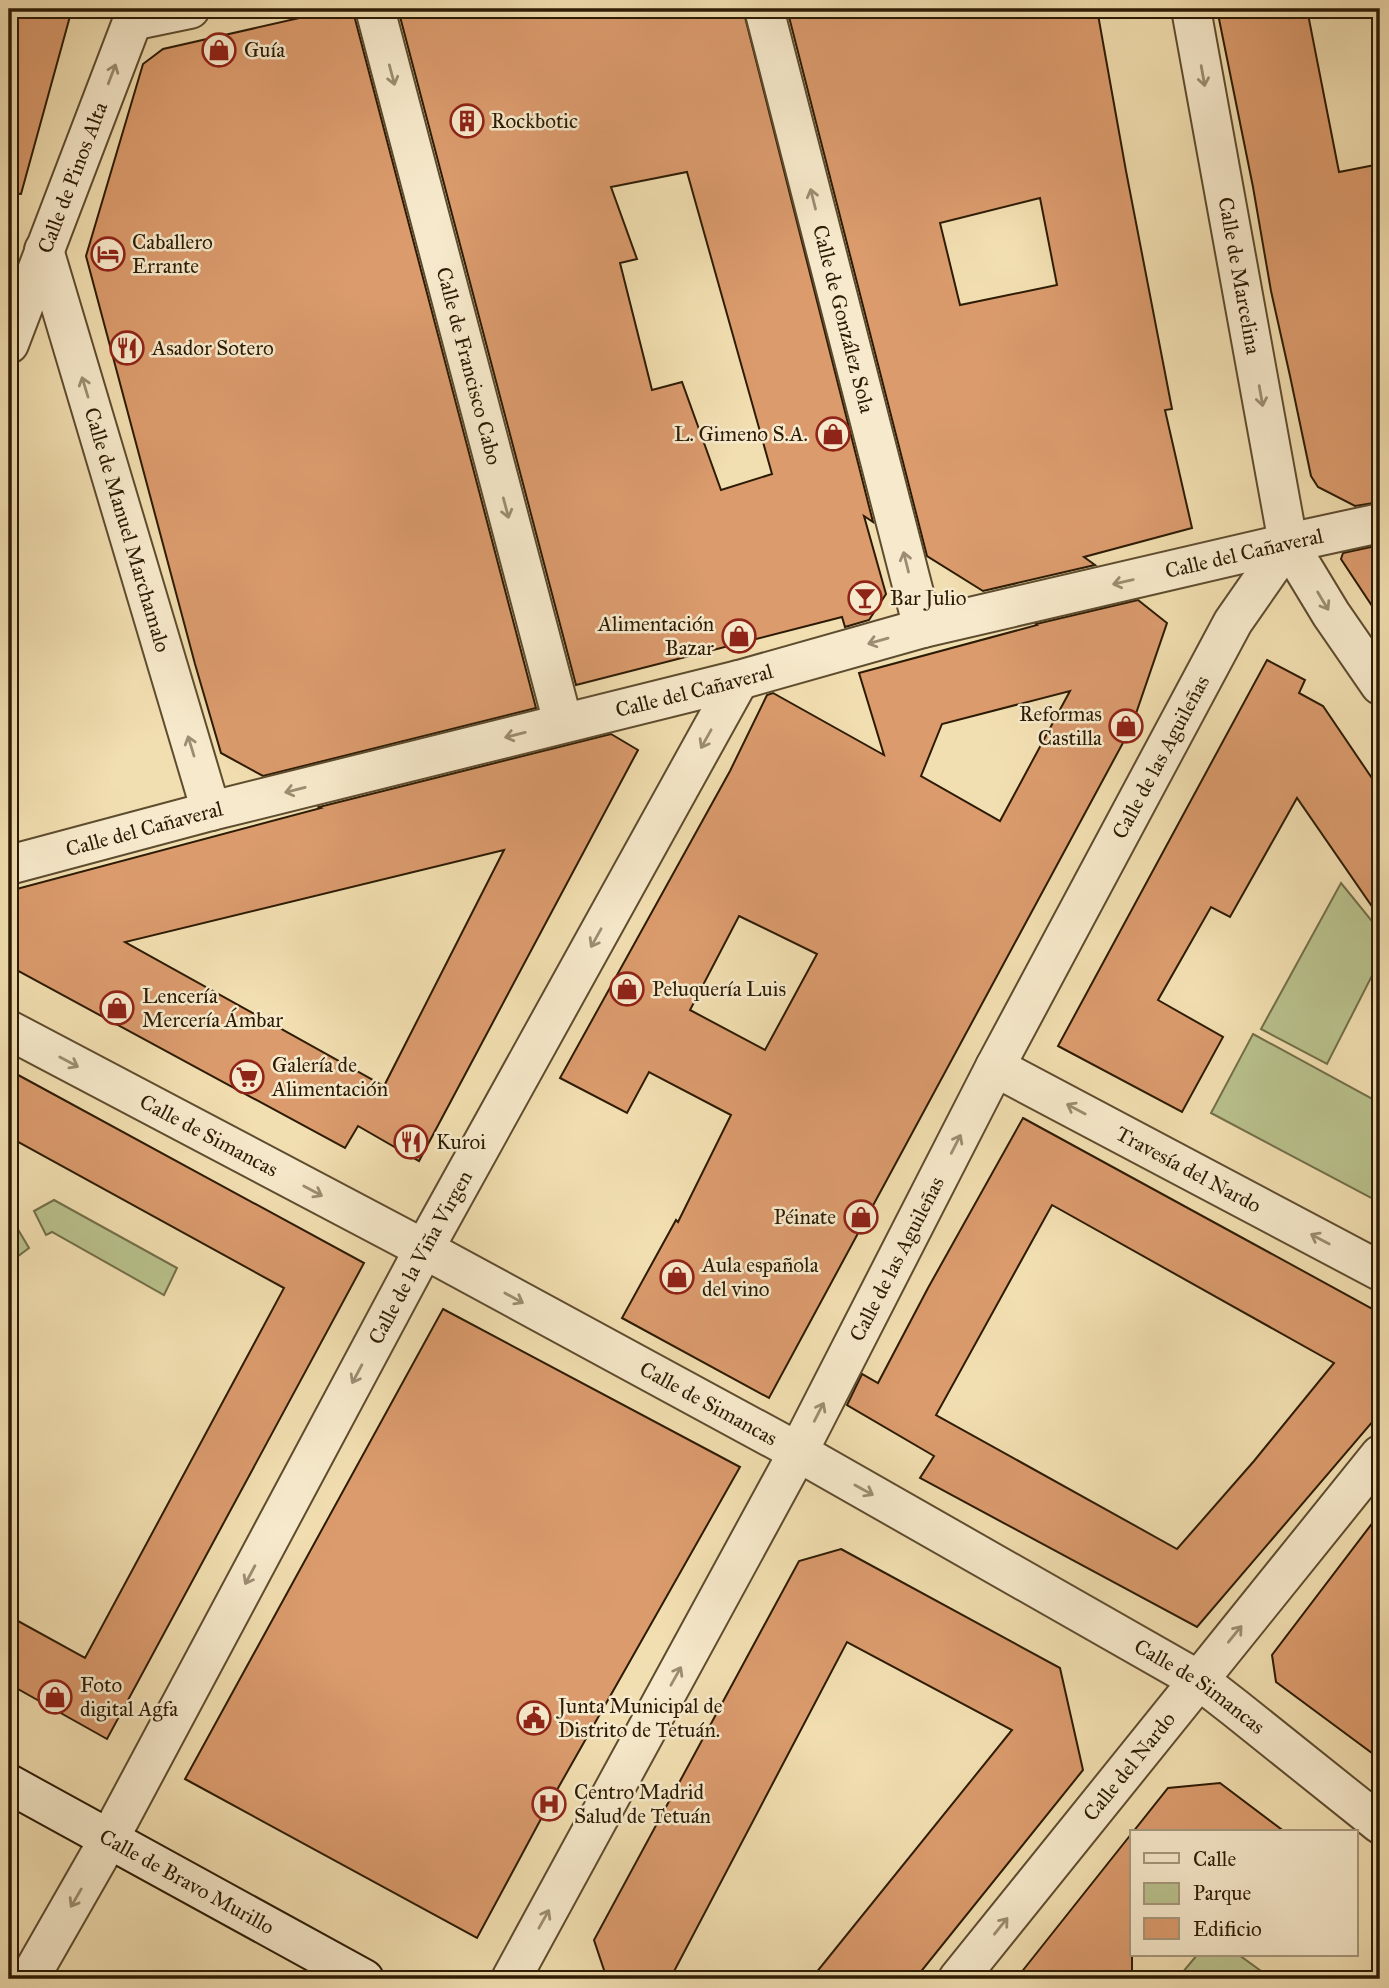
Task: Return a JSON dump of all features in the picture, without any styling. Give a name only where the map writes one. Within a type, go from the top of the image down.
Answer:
[{"type":"street","points":[[135,15],[190,9]]},
{"type":"street","name":"Calle de Francisco Cabo","points":[[375,9],[563,723]]},
{"type":"street","name":"Calle de González Sola","points":[[764,9],[923,628]]},
{"type":"street","name":"Calle de Marcelina","points":[[1191,9],[1288,543]]},
{"type":"street","name":"Calle de Pinos Alta","points":[[9,344],[135,15]]},
{"type":"street","name":"Calle de Manuel Marchamalo","points":[[44,250],[211,811]]},
{"type":"street","name":"Calle del Cañaveral","points":[[9,865],[211,811],[739,680],[923,628],[1380,523]]},
{"type":"street","points":[[1288,543],[1331,614],[1380,685]]},
{"type":"street","name":"Calle de las Aguileñas","points":[[511,1979],[798,1452],[995,1067],[1233,622],[1288,543]]},
{"type":"street","name":"Calle de la Viña Virgen","points":[[29,1979],[109,1839],[424,1249],[739,680]]},
{"type":"street","name":"Calle de Simancas","points":[[9,1030],[424,1249],[798,1452],[1199,1680],[1380,1824]]},
{"type":"street","name":"Travesía del Nardo","points":[[995,1067],[1380,1271]]},
{"type":"street","name":"Calle del Nardo","points":[[958,1979],[1380,1455]]},
{"type":"street","name":"Calle de Bravo Murillo","points":[[9,1784],[364,1979]]},
{"type":"green space","points":[[1341,883],[1380,931],[1380,960],[1327,1064],[1261,1029]]},
{"type":"green space","points":[[1253,1034],[1380,1103],[1380,1190],[1375,1200],[1211,1113]]},
{"type":"green space","points":[[54,1200],[177,1268],[164,1295],[52,1232],[46,1235],[34,1211]]},
{"type":"green space","points":[[13,1221],[29,1248],[13,1260],[9,1342],[9,1224]]},
{"type":"green space","points":[[1196,1956],[1240,1956],[1272,1979],[1177,1979]]},
{"type":"building","points":[[9,9],[72,9],[21,194],[9,193]]},
{"type":"building","points":[[339,9],[354,9],[536,708],[263,776],[221,753],[86,256],[143,64],[163,49]]},
{"type":"building","points":[[398,9],[743,9],[873,522],[864,516],[886,594],[869,620],[845,627],[842,617],[576,685]],"holes":[[[687,172],[772,474],[721,490],[682,382],[652,390],[620,263],[637,259],[611,187]]]},
{"type":"building","points":[[787,9],[1097,9],[1172,409],[1165,410],[1192,528],[1084,557],[1095,565],[983,591],[927,556]],"holes":[[[1040,198],[1057,285],[960,305],[940,223]]]},
{"type":"building","points":[[1217,9],[1307,9],[1339,172],[1380,164],[1380,502],[1355,506],[1318,487],[1311,476],[1271,291]]},
{"type":"building","points":[[1380,545],[1380,618],[1341,559],[1343,553]]},
{"type":"building","points":[[1138,600],[1167,623],[1131,728],[769,1398],[622,1318],[676,1220],[678,1222],[731,1115],[649,1072],[627,1113],[560,1078],[730,771],[767,695],[773,693],[884,755],[859,673],[1036,624]],"holes":[[[1070,691],[1000,821],[921,776],[942,724]],[[739,916],[817,954],[765,1050],[690,1010]]]},
{"type":"building","points":[[1267,660],[1305,680],[1299,693],[1323,706],[1380,790],[1380,918],[1297,798],[1230,917],[1211,907],[1158,1000],[1223,1037],[1182,1112],[1058,1046]]},
{"type":"building","points":[[611,734],[638,750],[419,1161],[358,1126],[345,1148],[9,966],[9,891],[321,808],[319,807]],"holes":[[[504,850],[384,1086],[125,942]]]},
{"type":"building","points":[[9,1070],[364,1263],[107,1739],[9,1684],[9,1616],[85,1658],[284,1288],[9,1137]]},
{"type":"building","points":[[1023,1118],[1380,1313],[1380,1413],[1197,1627],[920,1478],[934,1456],[847,1405],[862,1374],[878,1383]],"holes":[[[1052,1205],[1334,1363],[1177,1549],[936,1415]]]},
{"type":"building","points":[[443,1309],[740,1467],[549,1804],[477,1938],[185,1779]]},
{"type":"building","points":[[1380,1513],[1380,1759],[1276,1682],[1272,1655]]},
{"type":"building","points":[[841,1549],[1060,1668],[1083,1770],[915,1979],[811,1979],[1012,1730],[847,1642],[670,1979],[607,1979],[594,1940],[799,1561]]},
{"type":"building","points":[[1220,1783],[1282,1830],[1135,1830],[1168,1788]]},
{"type":"building","points":[[1130,1836],[1132,1979],[1016,1979]]},
{"type":"place","name":"Guía","points":[[219,50]]},
{"type":"place","name":"Rockbotic","points":[[467,121]]},
{"type":"place","name":"Caballero Errante","points":[[108,254]]},
{"type":"place","name":"Asador Sotero","points":[[127,348]]},
{"type":"place","name":"L. Gimeno S.A.","points":[[833,434]]},
{"type":"place","name":"Bar Julio","points":[[865,598]]},
{"type":"place","name":"Alimentación Bazar","points":[[739,636]]},
{"type":"place","name":"Reformas Castilla","points":[[1126,726]]},
{"type":"place","name":"Peluquería Luis","points":[[627,989]]},
{"type":"place","name":"Lencería Mercería Ámbar","points":[[117,1008]]},
{"type":"place","name":"Galería de Alimentación","points":[[247,1077]]},
{"type":"place","name":"Kuroi","points":[[411,1142]]},
{"type":"place","name":"Péinate","points":[[861,1217]]},
{"type":"place","name":"Aula española del vino","points":[[677,1277]]},
{"type":"place","name":"Foto digital Agfa","points":[[55,1697]]},
{"type":"place","name":"Junta Municipal de Distrito de Tetuán.","points":[[534,1718]]},
{"type":"place","name":"Centro Madrid Salud de Tetuán","points":[[549,1804]]}]
